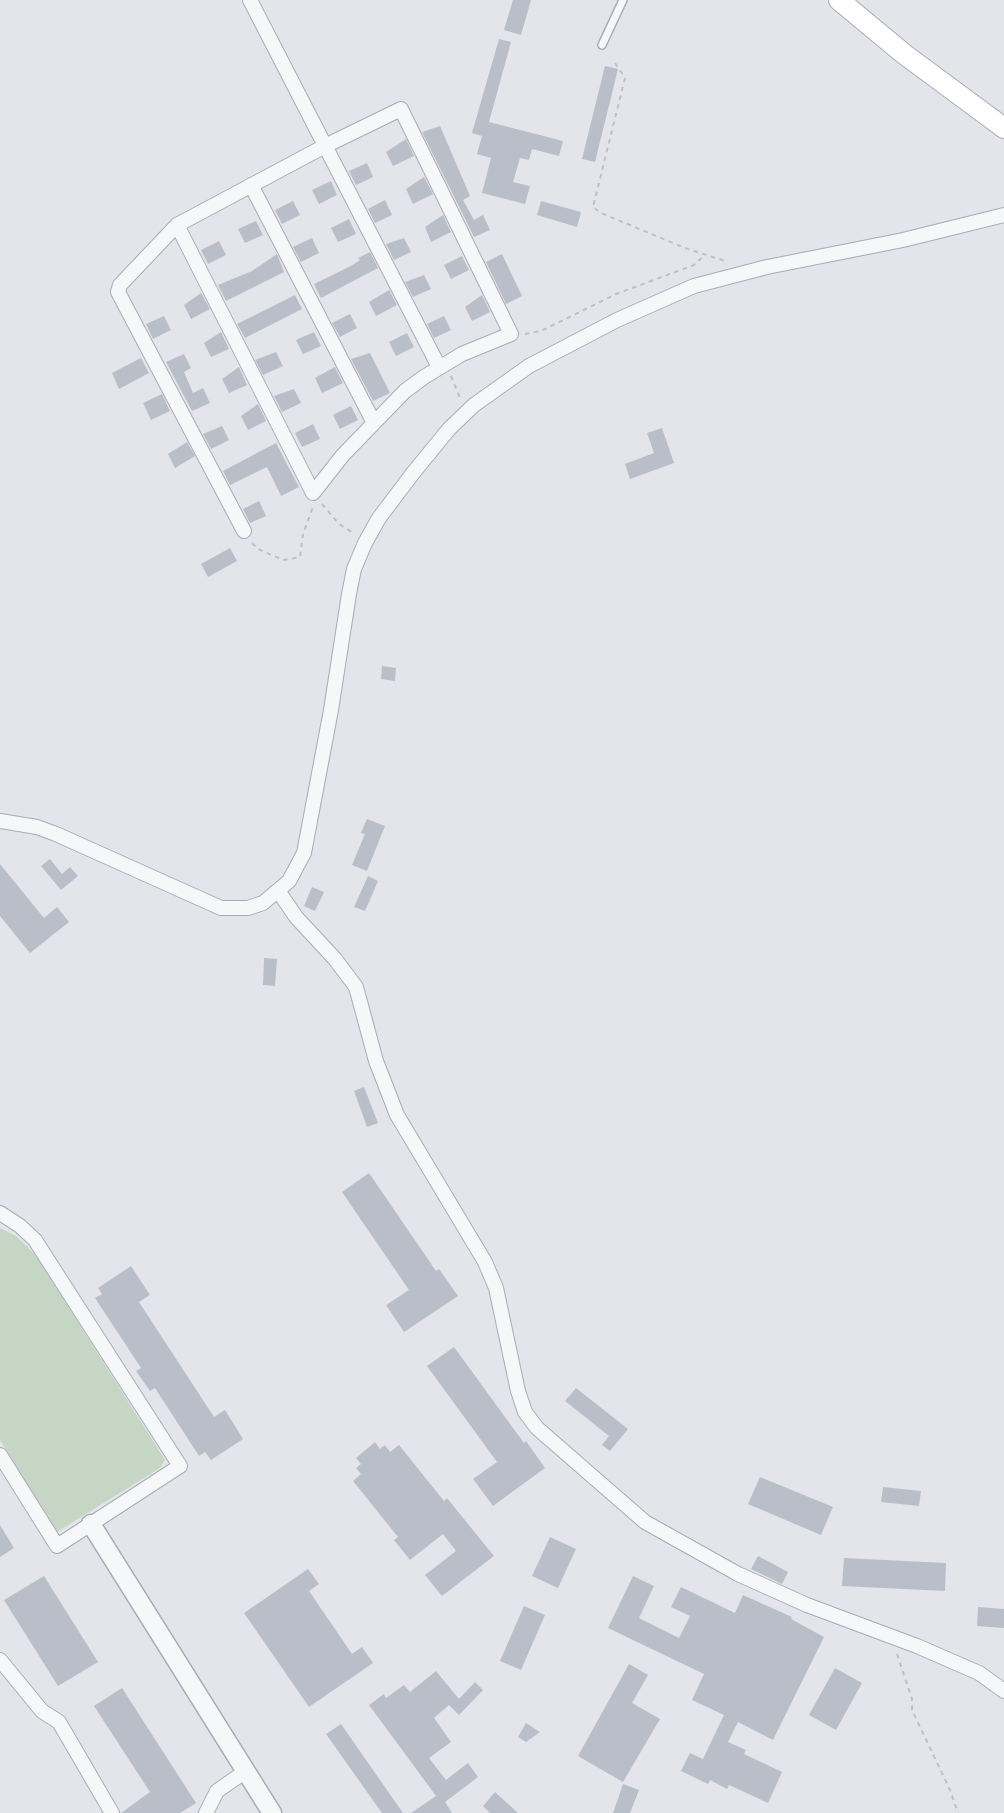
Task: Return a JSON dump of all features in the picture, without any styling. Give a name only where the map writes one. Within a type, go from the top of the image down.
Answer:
[{"type":"main road","points":[[839,0],[904,54],[1004,128]]},
{"type":"street","points":[[250,0],[441,366]]},
{"type":"street","points":[[177,225],[313,493],[343,455],[405,391],[441,366],[510,334],[401,109],[325,146],[177,225],[120,285],[118,292],[244,531]]},
{"type":"street","points":[[251,185],[374,423]]},
{"type":"street","points":[[0,821],[37,827],[56,834],[221,908],[248,908],[263,903],[279,892],[298,868],[307,842],[354,569],[365,543],[406,482],[449,429],[499,385],[529,366],[617,320],[694,286],[767,267],[903,240],[1004,215]]},
{"type":"street","points":[[279,892],[296,917],[335,959],[356,987],[376,1061],[398,1115],[485,1262],[495,1288],[518,1390],[525,1412],[537,1428],[645,1521],[738,1574],[807,1605],[892,1636],[979,1673],[1004,1691]]},
{"type":"street","points":[[0,1214],[21,1226],[35,1240],[180,1466],[57,1546],[0,1455]]},
{"type":"street","points":[[91,1524],[272,1813]]},
{"type":"street","points":[[0,1660],[42,1711],[58,1722],[112,1813]]},
{"type":"street","points":[[206,1813],[217,1791],[246,1771]]},
{"type":"lane","points":[[602,45],[623,0]]},
{"type":"path","points":[[615,63],[624,78],[593,207],[601,213],[729,263]]},
{"type":"path","points":[[510,334],[541,332],[616,294],[694,265],[705,254]]},
{"type":"path","points":[[441,366],[460,399],[449,429]]},
{"type":"path","points":[[244,531],[258,549],[270,555],[283,560],[300,557],[303,534],[313,509],[313,493]]},
{"type":"path","points":[[313,493],[339,524],[365,543]]},
{"type":"path","points":[[892,1636],[912,1699],[912,1710],[950,1790],[958,1813]]},
{"type":"green space","points":[[0,1228],[16,1236],[35,1254],[165,1460],[160,1468],[57,1532],[0,1440]]},
{"type":"building","points":[[513,0],[531,0],[521,35],[504,30]]},
{"type":"building","points":[[499,39],[511,42],[489,122],[563,141],[559,156],[532,149],[529,160],[520,158],[513,182],[530,186],[525,204],[482,193],[491,158],[477,154],[482,136],[472,133]]},
{"type":"building","points":[[605,66],[618,69],[595,162],[582,159]]},
{"type":"building","points":[[440,126],[470,196],[463,200],[474,220],[483,215],[490,230],[474,237],[422,132]]},
{"type":"building","points":[[406,139],[414,156],[393,166],[386,152]]},
{"type":"building","points":[[367,163],[373,177],[356,185],[349,171]]},
{"type":"building","points":[[424,177],[433,194],[413,204],[406,189]]},
{"type":"building","points":[[331,181],[337,195],[319,204],[312,190]]},
{"type":"building","points":[[385,200],[392,215],[375,223],[368,209]]},
{"type":"building","points":[[293,201],[300,215],[282,224],[275,210]]},
{"type":"building","points":[[541,201],[581,212],[577,227],[537,215]]},
{"type":"building","points":[[443,215],[451,232],[431,242],[425,227]]},
{"type":"building","points":[[349,219],[356,234],[338,242],[331,228]]},
{"type":"building","points":[[256,221],[263,235],[245,243],[238,229]]},
{"type":"building","points":[[312,238],[319,253],[301,262],[293,247]]},
{"type":"building","points":[[404,238],[411,252],[394,260],[386,244]]},
{"type":"building","points":[[219,241],[226,255],[208,264],[201,250]]},
{"type":"building","points":[[370,252],[378,268],[321,298],[314,284],[351,266],[360,260],[358,258]]},
{"type":"building","points":[[277,254],[284,272],[226,301],[218,285],[252,271]]},
{"type":"building","points":[[502,254],[522,296],[506,304],[486,262]]},
{"type":"building","points":[[462,256],[469,270],[451,279],[444,265]]},
{"type":"building","points":[[424,275],[431,289],[413,297],[405,282]]},
{"type":"building","points":[[389,290],[397,305],[376,316],[369,302]]},
{"type":"building","points":[[201,293],[210,309],[191,319],[184,305]]},
{"type":"building","points":[[295,295],[302,309],[245,338],[237,324]]},
{"type":"building","points":[[482,295],[490,312],[472,321],[465,307]]},
{"type":"building","points":[[350,314],[357,328],[340,337],[332,323]]},
{"type":"building","points":[[164,316],[171,330],[153,339],[146,324]]},
{"type":"building","points":[[444,316],[451,330],[434,338],[427,324]]},
{"type":"building","points":[[221,332],[229,349],[211,357],[204,343]]},
{"type":"building","points":[[314,332],[321,346],[303,354],[296,340]]},
{"type":"building","points":[[407,333],[414,347],[396,356],[389,342]]},
{"type":"building","points":[[276,352],[283,366],[263,375],[255,360]]},
{"type":"building","points":[[370,353],[390,393],[373,401],[351,359]]},
{"type":"building","points":[[184,354],[191,368],[184,372],[193,393],[203,388],[210,403],[192,411],[166,362]]},
{"type":"building","points":[[141,358],[149,373],[119,389],[112,373]]},
{"type":"building","points":[[239,367],[247,385],[229,393],[222,379]]},
{"type":"building","points":[[335,367],[343,383],[322,393],[315,378]]},
{"type":"building","points":[[294,389],[301,403],[282,412],[274,396]]},
{"type":"building","points":[[162,394],[170,411],[151,420],[143,403]]},
{"type":"building","points":[[258,404],[266,421],[248,430],[241,416]]},
{"type":"building","points":[[351,406],[358,420],[340,429],[333,415]]},
{"type":"building","points":[[313,424],[320,439],[302,447],[295,433]]},
{"type":"building","points":[[222,426],[229,440],[211,449],[203,434]]},
{"type":"building","points":[[662,428],[674,463],[630,479],[625,464],[654,453],[647,433]]},
{"type":"building","points":[[187,442],[195,456],[175,468],[168,454]]},
{"type":"building","points":[[276,443],[299,487],[281,496],[267,467],[230,485],[223,471]]},
{"type":"building","points":[[259,501],[266,516],[250,523],[243,509]]},
{"type":"building","points":[[230,548],[237,561],[208,577],[201,564]]},
{"type":"building","points":[[382,666],[396,668],[395,681],[381,679]]},
{"type":"building","points":[[367,819],[385,826],[367,871],[352,865],[365,834],[361,833]]},
{"type":"building","points":[[50,859],[62,874],[70,867],[78,876],[61,890],[41,866]]},
{"type":"building","points":[[0,864],[44,918],[57,907],[69,922],[30,953],[0,916]]},
{"type":"building","points":[[368,876],[378,881],[365,911],[354,907]]},
{"type":"building","points":[[312,887],[324,892],[315,911],[304,906]]},
{"type":"building","points":[[264,958],[277,959],[275,986],[263,985]]},
{"type":"building","points":[[364,1087],[378,1123],[367,1127],[354,1091]]},
{"type":"building","points":[[369,1173],[436,1271],[439,1269],[458,1296],[404,1332],[386,1305],[409,1290],[342,1192]]},
{"type":"building","points":[[131,1266],[150,1295],[139,1302],[214,1417],[225,1410],[243,1439],[211,1460],[205,1452],[199,1456],[155,1388],[150,1391],[136,1371],[141,1368],[95,1298],[102,1294],[98,1288]]},
{"type":"building","points":[[454,1347],[545,1468],[493,1506],[473,1479],[497,1462],[427,1366]]},
{"type":"building","points":[[576,1388],[628,1429],[610,1451],[602,1445],[609,1436],[565,1401]]},
{"type":"building","points":[[375,1442],[380,1449],[385,1445],[390,1452],[399,1445],[444,1501],[447,1498],[494,1556],[442,1596],[425,1575],[456,1551],[443,1534],[410,1560],[394,1540],[398,1537],[353,1481],[361,1474],[356,1468],[361,1464],[356,1458]]},
{"type":"building","points":[[760,1477],[833,1507],[821,1535],[748,1504]]},
{"type":"building","points":[[883,1487],[921,1491],[919,1506],[881,1502]]},
{"type":"building","points":[[0,1525],[14,1548],[0,1557]]},
{"type":"building","points":[[550,1537],[576,1549],[558,1588],[532,1576]]},
{"type":"building","points":[[758,1556],[788,1572],[782,1584],[751,1569]]},
{"type":"building","points":[[844,1558],[946,1563],[945,1591],[842,1586]]},
{"type":"building","points":[[308,1569],[319,1584],[309,1591],[352,1654],[362,1647],[373,1663],[309,1707],[244,1613]]},
{"type":"building","points":[[44,1576],[98,1662],[58,1686],[4,1600]]},
{"type":"building","points":[[633,1576],[654,1586],[639,1618],[679,1638],[690,1616],[671,1607],[681,1587],[735,1613],[743,1595],[792,1617],[791,1619],[824,1637],[773,1740],[738,1722],[728,1742],[746,1750],[744,1754],[782,1772],[768,1803],[729,1785],[727,1789],[710,1780],[708,1784],[681,1771],[690,1753],[703,1759],[724,1715],[692,1700],[704,1674],[608,1628]]},
{"type":"building","points":[[524,1606],[545,1615],[521,1670],[500,1661]]},
{"type":"building","points":[[978,1607],[1004,1609],[1004,1628],[977,1626]]},
{"type":"building","points":[[629,1664],[648,1675],[632,1703],[660,1719],[623,1782],[578,1756]]},
{"type":"building","points":[[835,1668],[862,1683],[836,1730],[809,1715]]},
{"type":"building","points":[[436,1671],[459,1699],[475,1682],[483,1690],[459,1715],[449,1705],[434,1718],[451,1742],[429,1758],[446,1780],[468,1763],[478,1777],[445,1802],[452,1813],[411,1813],[436,1796],[369,1705],[384,1694],[386,1698],[404,1685],[410,1692]]},
{"type":"building","points":[[122,1688],[196,1803],[180,1813],[121,1813],[150,1792],[94,1706]]},
{"type":"building","points":[[526,1723],[540,1732],[526,1742],[518,1737]]},
{"type":"building","points":[[341,1724],[403,1813],[382,1813],[326,1734]]},
{"type":"building","points":[[623,1784],[639,1790],[630,1813],[613,1813]]},
{"type":"building","points":[[495,1792],[518,1813],[490,1813],[483,1806]]}]
